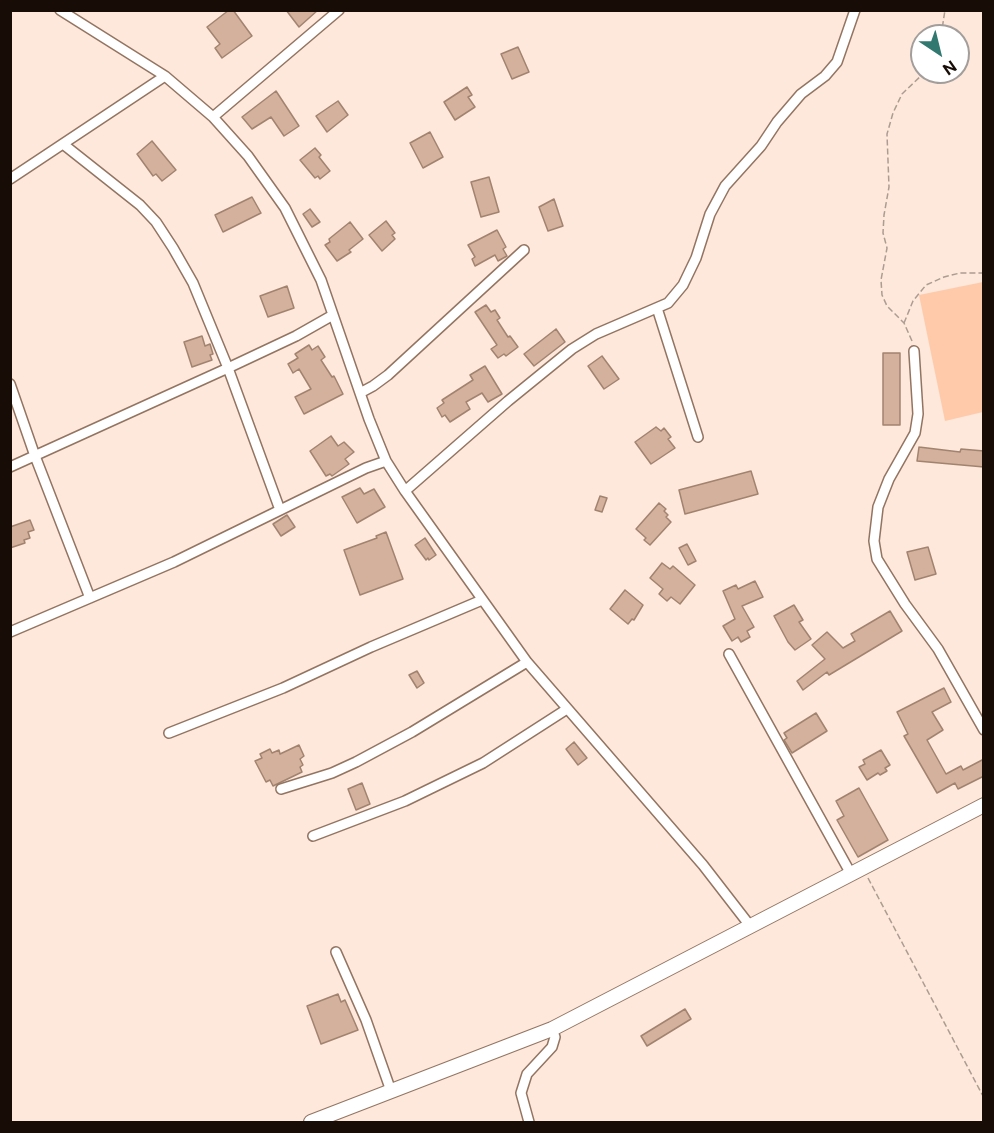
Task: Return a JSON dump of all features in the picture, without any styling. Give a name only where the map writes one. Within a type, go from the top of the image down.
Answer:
[{"type":"street","points":[[60,10],[165,76],[213,117],[248,156],[285,208],[321,280],[386,461],[405,491],[527,662],[703,865],[751,927]]},
{"type":"street","points":[[213,117],[339,10]]},
{"type":"street","points":[[405,491],[508,401],[572,349],[596,334],[668,303],[683,285],[696,258],[710,214],[725,186],[761,146],[795,101],[825,76],[837,62],[855,10]]},
{"type":"street","points":[[10,179],[165,76]]},
{"type":"street","points":[[63,144],[140,205],[156,222],[193,283],[228,368],[280,510]]},
{"type":"street","points":[[360,393],[388,375],[524,250]]},
{"type":"street","points":[[657,308],[698,437]]},
{"type":"street","points":[[10,467],[296,336],[333,315]]},
{"type":"street","points":[[914,351],[918,414],[915,433],[878,507],[874,541],[877,559],[905,604],[938,649],[984,730]]},
{"type":"street","points":[[10,384],[90,598]]},
{"type":"street","points":[[10,632],[174,562],[366,468],[386,461]]},
{"type":"street","points":[[169,733],[283,688],[371,647],[482,600]]},
{"type":"street","points":[[729,654],[857,871]]},
{"type":"street","points":[[282,789],[332,773],[356,762],[412,732],[527,662]]},
{"type":"street","points":[[313,836],[405,801],[483,762],[567,709]]},
{"type":"street","points":[[311,1122],[552,1029],[984,805]]},
{"type":"street","points":[[336,952],[366,1020],[392,1091]]},
{"type":"street","points":[[529,1122],[521,1093],[527,1074],[552,1047],[555,1037],[552,1029]]},
{"type":"path","points":[[912,84],[902,94],[887,134],[889,187],[884,215],[883,233],[886,248],[881,280],[882,295],[887,306],[904,323],[914,351]]},
{"type":"path","points":[[904,323],[913,301],[926,285],[960,273],[984,273]]},
{"type":"path","points":[[857,871],[984,1098]]},
{"type":"shaded area","points":[[983,282],[983,412],[945,421],[919,295]]},
{"type":"building","points":[[229,10],[233,10],[252,36],[222,58],[215,48],[220,44],[207,27]]},
{"type":"building","points":[[286,10],[318,10],[299,27]]},
{"type":"building","points":[[518,47],[529,72],[512,79],[501,54]]},
{"type":"building","points":[[467,87],[472,95],[468,97],[475,107],[455,120],[444,102]]},
{"type":"building","points":[[276,91],[299,126],[284,136],[271,117],[252,129],[242,117]]},
{"type":"building","points":[[338,101],[348,115],[327,132],[316,116]]},
{"type":"building","points":[[430,132],[443,157],[423,168],[410,143]]},
{"type":"building","points":[[152,141],[176,170],[162,181],[156,174],[153,176],[137,154]]},
{"type":"building","points":[[315,148],[330,171],[320,179],[318,176],[315,178],[300,160]]},
{"type":"building","points":[[489,177],[499,212],[481,217],[471,182]]},
{"type":"building","points":[[252,197],[261,213],[223,232],[215,215]]},
{"type":"building","points":[[554,199],[563,226],[548,231],[539,207]]},
{"type":"building","points":[[310,209],[320,222],[312,227],[303,214]]},
{"type":"building","points":[[386,221],[395,233],[392,235],[395,239],[382,251],[369,235]]},
{"type":"building","points":[[350,222],[363,239],[349,250],[351,252],[337,261],[325,245]]},
{"type":"building","points":[[497,230],[506,247],[503,249],[507,256],[498,261],[495,255],[475,266],[472,259],[475,257],[468,245]]},
{"type":"building","points":[[287,286],[294,308],[268,317],[260,296]]},
{"type":"building","points":[[486,305],[491,312],[495,310],[500,318],[497,320],[518,347],[506,356],[504,354],[498,358],[491,349],[497,345],[475,312]]},
{"type":"building","points":[[556,329],[565,342],[534,366],[524,354]]},
{"type":"building","points":[[202,336],[205,346],[210,344],[212,360],[192,367],[184,342]]},
{"type":"building","points":[[309,345],[312,350],[318,346],[325,357],[321,360],[332,377],[334,376],[343,394],[304,414],[295,397],[311,389],[299,369],[293,373],[288,364],[298,358],[295,354]]},
{"type":"building","points":[[883,353],[900,353],[900,425],[883,425]]},
{"type":"building","points":[[602,356],[619,379],[604,389],[588,366]]},
{"type":"building","points":[[485,366],[502,394],[488,402],[482,393],[466,402],[470,409],[450,422],[445,415],[442,417],[437,408],[444,403],[442,400],[473,380],[470,375]]},
{"type":"building","points":[[656,427],[661,431],[664,428],[675,448],[651,464],[635,442]]},
{"type":"building","points":[[331,436],[338,446],[344,442],[354,452],[345,459],[349,464],[332,476],[330,474],[326,476],[310,451]]},
{"type":"building","points":[[919,447],[960,452],[961,449],[984,451],[984,467],[917,461]]},
{"type":"building","points":[[751,471],[758,494],[685,514],[679,490]]},
{"type":"building","points":[[360,488],[364,494],[374,489],[385,507],[357,523],[342,497]]},
{"type":"building","points":[[600,496],[607,498],[602,512],[595,510]]},
{"type":"building","points":[[659,503],[666,509],[664,511],[668,515],[666,517],[671,522],[650,545],[636,529]]},
{"type":"building","points":[[287,515],[295,527],[281,536],[273,524]]},
{"type":"building","points":[[30,520],[34,530],[28,532],[30,538],[24,540],[25,543],[10,548],[10,527]]},
{"type":"building","points":[[386,532],[403,579],[360,595],[344,550],[377,538],[376,536]]},
{"type":"building","points":[[425,538],[436,555],[429,560],[428,558],[426,560],[415,545]]},
{"type":"building","points":[[687,544],[696,561],[688,565],[679,548]]},
{"type":"building","points":[[928,547],[936,574],[915,580],[907,552]]},
{"type":"building","points":[[662,563],[670,569],[673,566],[695,585],[680,604],[671,597],[667,601],[659,594],[663,589],[650,578]]},
{"type":"building","points":[[755,581],[763,597],[742,606],[754,627],[747,631],[750,637],[741,642],[738,637],[732,641],[723,626],[735,619],[723,591],[736,585],[738,589]]},
{"type":"building","points":[[625,590],[643,605],[634,620],[632,619],[628,624],[610,609]]},
{"type":"building","points":[[794,605],[803,620],[799,622],[811,639],[795,650],[774,616]]},
{"type":"building","points":[[890,611],[902,631],[829,675],[827,672],[803,690],[797,681],[825,659],[812,645],[827,632],[843,648],[855,641],[851,634]]},
{"type":"building","points":[[417,671],[424,683],[417,688],[409,675]]},
{"type":"building","points":[[944,688],[951,702],[932,712],[943,730],[927,740],[946,774],[961,766],[963,770],[984,759],[984,776],[958,789],[955,783],[937,793],[904,736],[908,734],[897,712]]},
{"type":"building","points":[[816,713],[827,731],[792,753],[784,740],[787,738],[784,733]]},
{"type":"building","points":[[574,742],[587,758],[578,765],[566,749]]},
{"type":"building","points":[[299,745],[304,756],[300,759],[303,765],[300,767],[302,772],[273,786],[270,780],[266,782],[255,761],[262,758],[260,754],[270,749],[272,753],[279,750],[280,754]]},
{"type":"building","points":[[881,750],[890,765],[885,768],[887,771],[880,775],[878,773],[867,780],[859,767],[865,764],[863,760]]},
{"type":"building","points":[[362,783],[370,804],[356,810],[348,789]]},
{"type":"building","points":[[859,788],[888,840],[858,857],[837,820],[844,816],[836,801]]},
{"type":"building","points":[[338,994],[341,1002],[345,1000],[358,1030],[321,1044],[307,1006]]},
{"type":"building","points":[[685,1009],[691,1019],[647,1046],[641,1036]]}]
